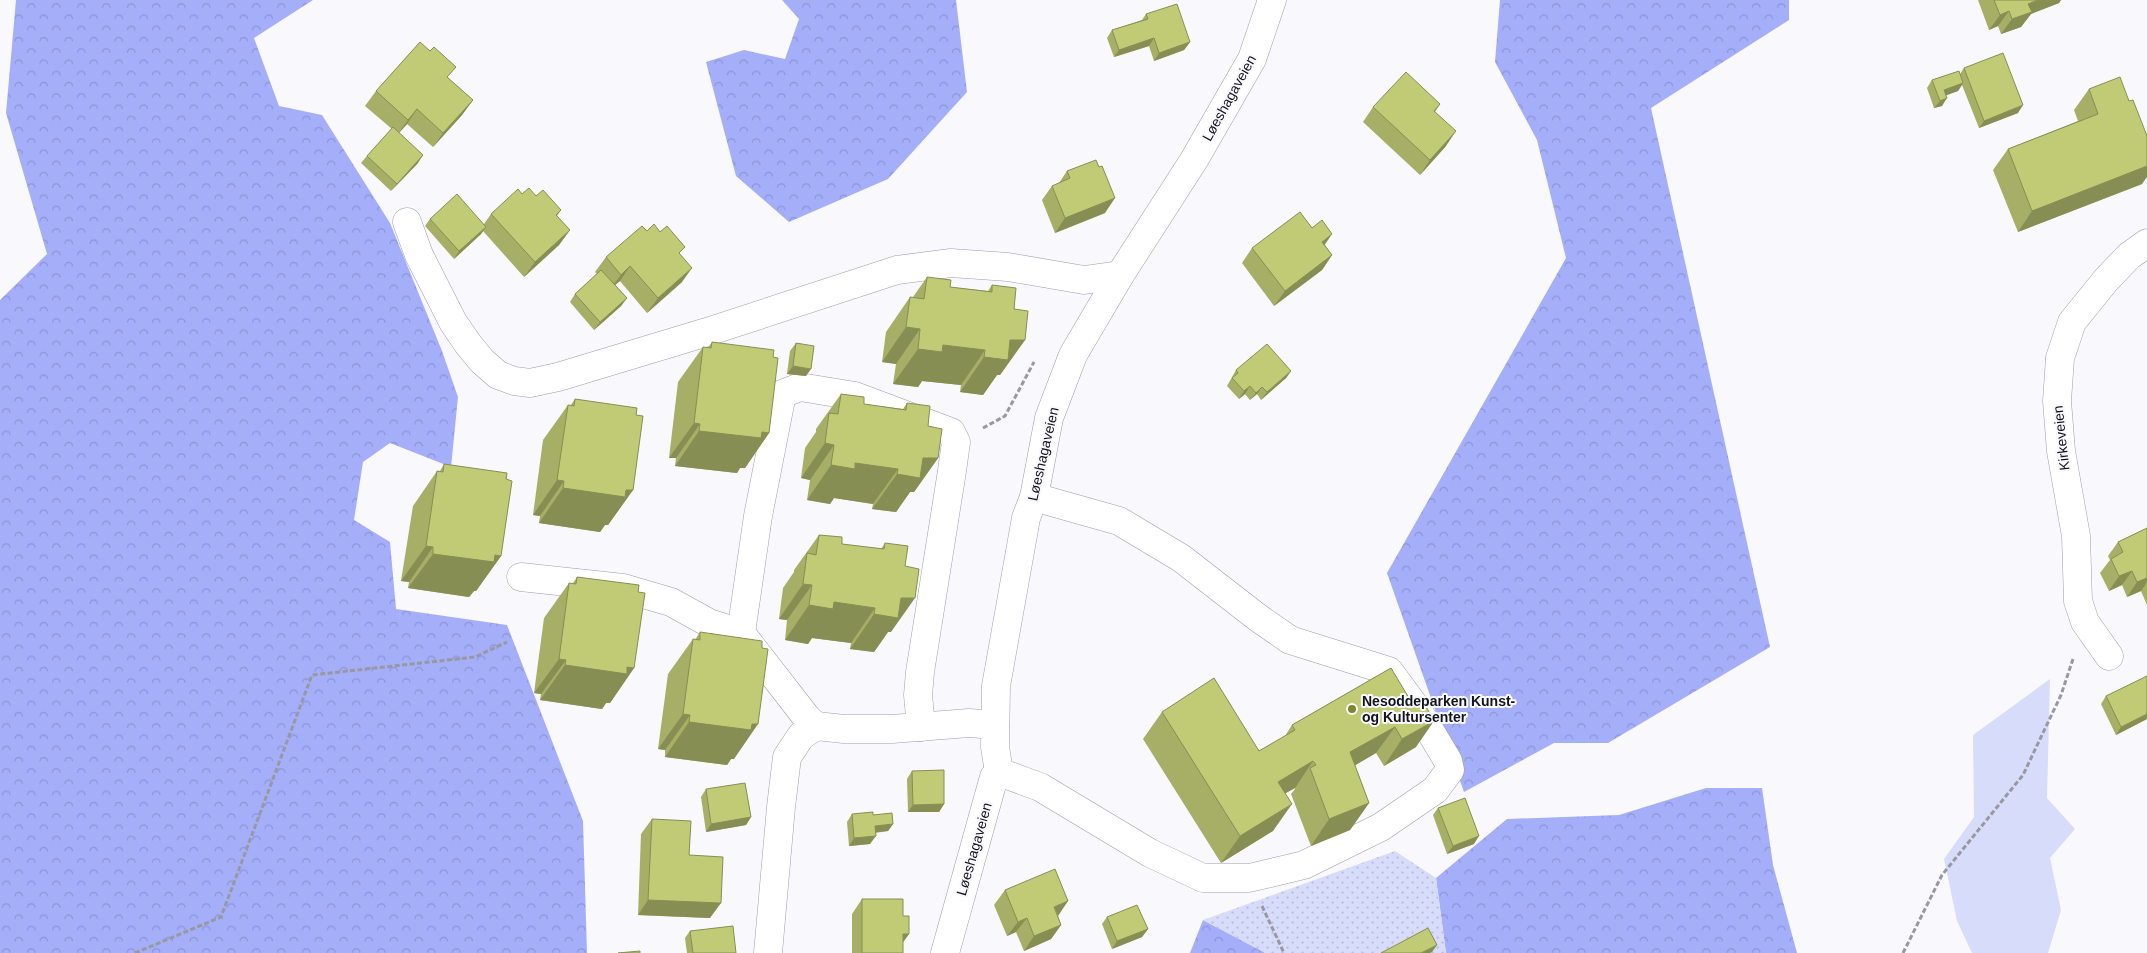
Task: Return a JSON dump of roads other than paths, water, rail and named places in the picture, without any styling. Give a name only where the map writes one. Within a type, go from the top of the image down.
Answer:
[{"type":"street","name":"Løeshagaveien","points":[[945,953],[991,786],[994,777],[999,772],[995,747],[996,686],[1026,518],[1034,497],[1049,418],[1073,355],[1120,275],[1194,160],[1252,59],[1272,0]]},
{"type":"street","points":[[407,222],[419,255],[453,322],[482,361],[498,375],[514,382],[530,383],[558,377],[707,332],[897,270],[925,265],[951,263],[1008,267],[1084,280],[1120,275]]},
{"type":"street","name":"Kirkeveien","points":[[2109,656],[2085,622],[2078,601],[2076,536],[2060,452],[2057,401],[2060,358],[2072,322],[2128,256],[2147,243]]},
{"type":"street","points":[[742,633],[758,516],[782,394],[800,386],[855,396],[951,432],[956,442],[920,672],[918,695],[921,726]]},
{"type":"street","points":[[999,772],[1040,787],[1150,853],[1203,878],[1249,878],[1304,865],[1381,827],[1435,790],[1448,774],[1448,761],[1417,709],[1389,672],[1290,640],[1181,558],[1120,521],[1034,497]]},
{"type":"street","points":[[521,576],[623,588],[670,602],[709,623],[742,633],[807,718],[816,726],[844,729],[969,723],[995,725]]},
{"type":"street","points":[[768,953],[781,807],[788,757],[801,736],[816,726]]},
{"type":"place","name":"Nesoddeparken Kunst- og Kultursenter","points":[[1352,709]]}]
